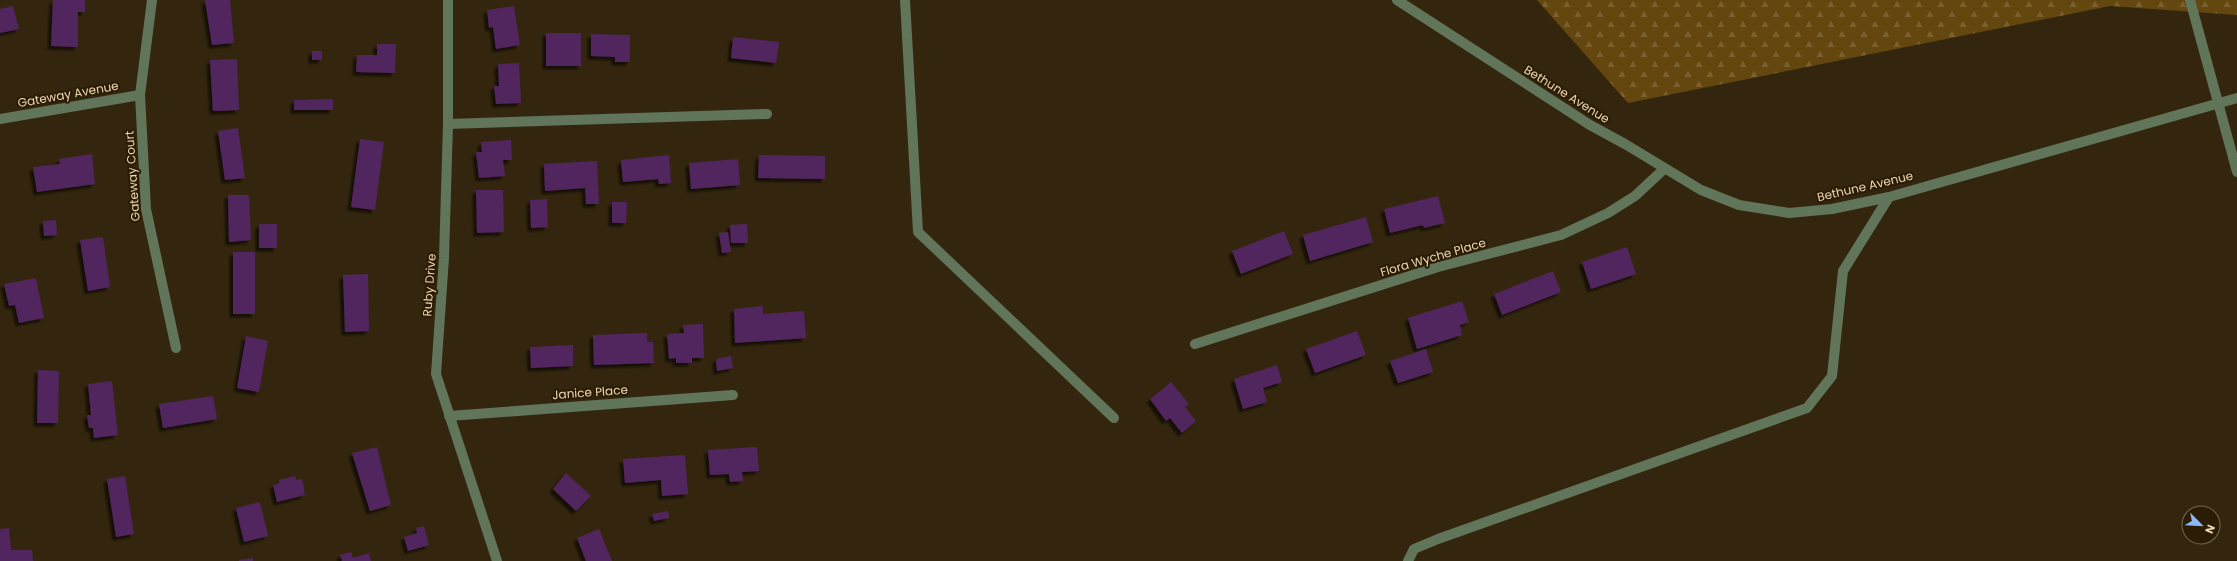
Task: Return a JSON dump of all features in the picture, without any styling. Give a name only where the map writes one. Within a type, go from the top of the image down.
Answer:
[{"type":"street","name":"Gateway Court","points":[[152,0],[140,94],[146,209],[176,348]]},
{"type":"street","name":"Ruby Drive","points":[[448,0],[448,124],[444,258],[436,374],[497,561]]},
{"type":"street","points":[[905,0],[918,232],[1114,418]]},
{"type":"street","name":"Bethune Avenue","points":[[1397,0],[1590,126],[1625,144],[1701,190],[1739,206],[1789,214],[1832,209],[1889,197],[2237,98]]},
{"type":"street","points":[[2190,0],[2237,172]]},
{"type":"street","name":"Gateway Avenue","points":[[0,119],[140,94]]},
{"type":"street","points":[[448,124],[767,114]]},
{"type":"street","name":"Flora Wyche Place","points":[[1195,344],[1438,267],[1561,235],[1608,213],[1635,196],[1664,169]]},
{"type":"street","points":[[1408,561],[1414,549],[1438,539],[1807,408],[1832,376],[1843,271],[1889,197]]},
{"type":"street","name":"Janice Place","points":[[449,416],[733,395]]},
{"type":"green space","points":[[1537,0],[2237,0],[2237,15],[2110,6],[1628,103]]},
{"type":"building","points":[[53,0],[85,0],[85,12],[78,12],[78,47],[51,46]]},
{"type":"building","points":[[205,0],[230,0],[234,43],[212,45]]},
{"type":"building","points":[[13,6],[19,29],[0,33],[0,9]]},
{"type":"building","points":[[514,6],[520,45],[496,49],[493,27],[489,28],[487,10]]},
{"type":"building","points":[[546,33],[581,33],[581,66],[546,66]]},
{"type":"building","points":[[591,34],[630,35],[630,62],[615,62],[615,57],[591,56]]},
{"type":"building","points":[[733,37],[779,42],[776,63],[731,58]]},
{"type":"building","points":[[377,44],[396,44],[395,73],[356,72],[357,55],[377,55]]},
{"type":"building","points":[[312,51],[322,51],[322,60],[312,60]]},
{"type":"building","points":[[237,59],[239,110],[213,111],[210,60]]},
{"type":"building","points":[[519,63],[521,103],[496,104],[494,86],[499,86],[498,64]]},
{"type":"building","points":[[333,99],[333,110],[294,110],[294,100]]},
{"type":"building","points":[[238,128],[245,178],[225,180],[218,131]]},
{"type":"building","points":[[360,139],[384,142],[375,210],[351,207]]},
{"type":"building","points":[[511,140],[512,160],[503,160],[505,176],[479,178],[476,152],[482,152],[481,142]]},
{"type":"building","points":[[92,154],[95,184],[37,192],[33,167],[60,164],[59,159]]},
{"type":"building","points":[[669,155],[671,183],[659,184],[658,179],[623,182],[621,160]]},
{"type":"building","points":[[759,155],[825,156],[825,179],[758,178]]},
{"type":"building","points":[[738,159],[740,185],[691,189],[689,163]]},
{"type":"building","points":[[597,161],[599,204],[586,204],[585,188],[545,191],[544,164]]},
{"type":"building","points":[[476,190],[503,190],[504,232],[477,233]]},
{"type":"building","points":[[228,195],[249,195],[251,240],[229,242]]},
{"type":"building","points":[[1438,196],[1445,223],[1424,228],[1423,225],[1390,233],[1384,209]]},
{"type":"building","points":[[547,199],[548,227],[531,228],[530,200]]},
{"type":"building","points":[[612,202],[627,202],[626,223],[612,223]]},
{"type":"building","points":[[1366,217],[1373,242],[1310,261],[1303,235]]},
{"type":"building","points":[[56,220],[57,235],[44,236],[43,221]]},
{"type":"building","points":[[259,224],[277,224],[277,248],[259,248]]},
{"type":"building","points":[[747,224],[748,243],[731,243],[730,225]]},
{"type":"building","points":[[1284,231],[1293,254],[1241,274],[1232,251]]},
{"type":"building","points":[[728,232],[731,252],[722,253],[719,233]]},
{"type":"building","points":[[103,237],[110,287],[88,291],[80,240]]},
{"type":"building","points":[[1627,247],[1636,274],[1591,289],[1582,262]]},
{"type":"building","points":[[233,252],[255,252],[255,314],[233,314]]},
{"type":"building","points":[[1553,271],[1561,292],[1502,315],[1494,294]]},
{"type":"building","points":[[368,274],[369,331],[345,332],[343,275]]},
{"type":"building","points":[[36,278],[44,318],[19,323],[15,305],[9,306],[4,284]]},
{"type":"building","points":[[1462,301],[1469,322],[1460,325],[1462,335],[1417,349],[1408,318]]},
{"type":"building","points":[[763,306],[763,314],[804,311],[806,338],[735,343],[734,309]]},
{"type":"building","points":[[703,324],[704,358],[692,358],[692,363],[676,363],[676,358],[669,359],[667,334],[684,333],[683,325]]},
{"type":"building","points":[[1357,331],[1366,355],[1315,373],[1306,349]]},
{"type":"building","points":[[647,333],[647,342],[653,342],[654,363],[594,365],[593,335]]},
{"type":"building","points":[[246,336],[268,341],[259,392],[237,388]]},
{"type":"building","points":[[573,345],[573,366],[531,368],[530,347]]},
{"type":"building","points":[[1426,349],[1433,372],[1398,383],[1390,361]]},
{"type":"building","points":[[731,356],[733,368],[717,371],[716,359]]},
{"type":"building","points":[[1277,365],[1282,382],[1263,388],[1267,402],[1243,409],[1234,379]]},
{"type":"building","points":[[38,370],[59,371],[58,423],[37,423]]},
{"type":"building","points":[[112,381],[118,435],[94,438],[93,428],[89,428],[87,415],[91,415],[88,384]]},
{"type":"building","points":[[1171,382],[1189,404],[1185,407],[1196,421],[1182,433],[1170,418],[1166,421],[1150,399]]},
{"type":"building","points":[[213,396],[217,419],[163,428],[159,404]]},
{"type":"building","points":[[377,447],[391,505],[370,511],[352,453]]},
{"type":"building","points":[[757,447],[759,471],[742,472],[743,481],[730,482],[729,474],[710,475],[708,450]]},
{"type":"building","points":[[685,455],[688,494],[662,496],[661,480],[625,483],[623,459]]},
{"type":"building","points":[[566,473],[591,496],[576,511],[553,489]]},
{"type":"building","points":[[125,476],[134,534],[116,537],[107,479]]},
{"type":"building","points":[[295,476],[296,480],[302,479],[305,495],[277,502],[273,485],[279,483],[279,480]]},
{"type":"building","points":[[260,502],[268,536],[244,542],[236,508]]},
{"type":"building","points":[[668,511],[669,518],[654,521],[652,514]]},
{"type":"building","points":[[424,526],[429,545],[408,551],[404,537],[417,533],[416,528]]},
{"type":"building","points":[[9,528],[11,550],[32,550],[33,561],[0,561],[0,529]]},
{"type":"building","points":[[599,529],[612,561],[586,561],[577,538]]},
{"type":"building","points":[[351,552],[353,558],[369,553],[371,561],[342,561],[340,555]]},
{"type":"building","points":[[253,558],[253,561],[239,561],[239,560]]}]
